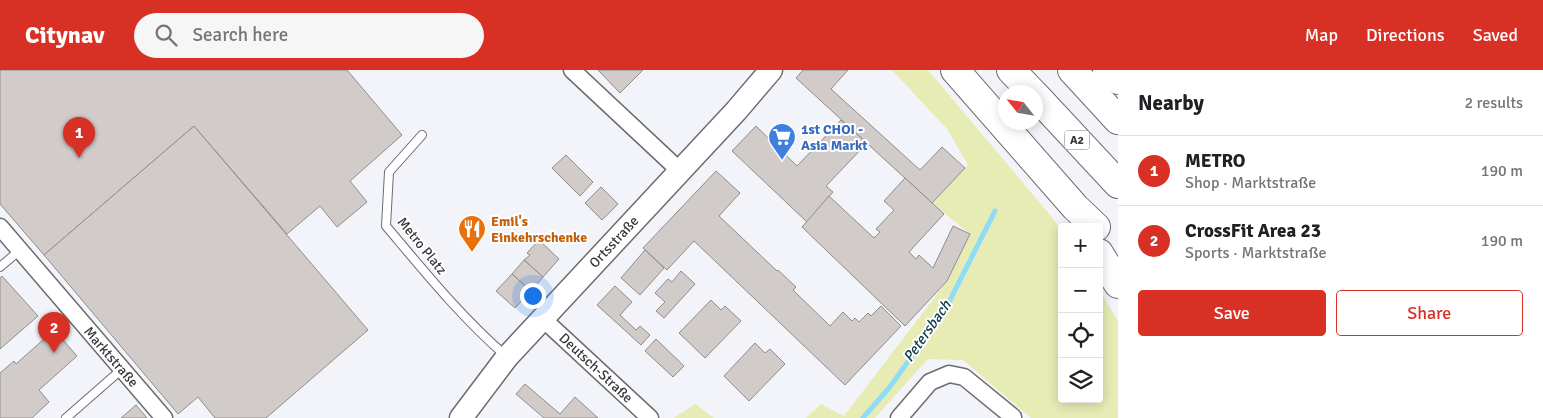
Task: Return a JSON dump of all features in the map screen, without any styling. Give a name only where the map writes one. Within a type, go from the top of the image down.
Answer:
[{"type":"highway","points":[[955,70],[1080,217]]},
{"type":"highway","points":[[1011,70],[1025,85]]},
{"type":"highway","points":[[1072,70],[1118,120]]},
{"type":"highway","points":[[1107,70],[1118,80]]},
{"type":"highway","name":"A2","points":[[1043,104],[1118,184]]},
{"type":"highway","points":[[1103,234],[1118,249]]},
{"type":"highway","points":[[1103,260],[1118,284]]},
{"type":"main road","name":"Ortsstraße","points":[[461,418],[507,357],[772,70]]},
{"type":"street","points":[[572,70],[680,171]]},
{"type":"street","name":"Marktstraße","points":[[0,227],[164,418]]},
{"type":"street","name":"Deutsch-Straße","points":[[542,318],[650,418]]},
{"type":"street","points":[[899,418],[930,382],[949,374],[964,377],[1013,418]]},
{"type":"lane","name":"Metro Platz","points":[[422,135],[389,172],[386,226],[440,289],[485,337],[507,357]]},
{"type":"lane","points":[[0,267],[20,250]]},
{"type":"lane","points":[[66,418],[122,369]]},
{"type":"green space","points":[[892,70],[928,70],[1058,226],[1058,403],[1103,403],[1103,296],[1118,321],[1118,418],[1031,418],[963,360],[928,359],[875,418],[806,418],[821,404],[844,416],[947,281],[970,234],[932,203],[968,165],[947,129]]},
{"type":"green space","points":[[695,404],[714,418],[674,418]]},
{"type":"building","points":[[0,70],[347,70],[402,135],[350,181],[367,202],[337,227],[320,206],[287,234],[194,126],[44,255],[0,204]]},
{"type":"building","points":[[598,70],[643,70],[620,93]]},
{"type":"building","points":[[803,70],[848,70],[831,89],[920,170],[942,147],[965,168],[932,203],[796,78]]},
{"type":"building","points":[[841,120],[867,143],[826,186],[833,192],[807,222],[732,151],[756,126],[797,166]]},
{"type":"building","points":[[194,126],[368,330],[266,418],[215,418],[198,397],[178,414],[44,255]]},
{"type":"building","points":[[566,155],[593,182],[580,196],[552,168]]},
{"type":"building","points":[[716,171],[740,193],[719,216],[796,287],[793,290],[830,326],[843,312],[852,321],[855,318],[859,322],[868,313],[871,316],[881,306],[901,326],[845,385],[694,241],[667,270],[643,248]]},
{"type":"building","points":[[905,178],[944,214],[909,252],[916,259],[919,255],[933,268],[953,226],[970,234],[947,281],[905,326],[802,227],[829,196],[874,238],[880,232],[876,229],[894,210],[884,201]]},
{"type":"building","points":[[601,187],[618,204],[602,220],[585,203]]},
{"type":"building","points":[[539,240],[559,259],[543,277],[524,260],[530,255],[527,253]]},
{"type":"building","points":[[645,250],[664,268],[640,295],[621,278]]},
{"type":"building","points":[[524,260],[543,277],[531,291],[512,274]]},
{"type":"building","points":[[681,271],[695,284],[664,318],[656,311],[665,302],[655,293],[668,279],[672,282]]},
{"type":"building","points":[[512,274],[531,291],[515,308],[496,291]]},
{"type":"building","points":[[2,276],[38,316],[0,349],[0,278]]},
{"type":"building","points":[[615,286],[632,302],[620,315],[636,330],[640,326],[650,335],[641,345],[597,305]]},
{"type":"building","points":[[711,300],[721,310],[725,306],[741,321],[705,358],[679,333]]},
{"type":"building","points":[[54,330],[77,356],[39,390],[49,402],[32,418],[0,418],[0,373],[14,361],[16,364]]},
{"type":"building","points":[[656,339],[684,366],[673,377],[645,351]]},
{"type":"building","points":[[755,343],[765,353],[770,349],[785,364],[749,401],[724,376]]},
{"type":"building","points":[[525,384],[560,414],[575,397],[598,418],[544,418],[516,394]]},
{"type":"building","points":[[136,405],[147,418],[121,418]]},
{"type":"waterway","name":"Petersbach","points":[[863,418],[889,388],[945,310],[995,211]]},
{"type":"place","name":"METRO","points":[[79,158]]},
{"type":"place","name":"1st CHOI - Asia Markt","points":[[782,161]]},
{"type":"place","name":"Emil's Einkehrschenke","points":[[472,253]]},
{"type":"place","name":"CrossFit Area 23","points":[[54,353]]}]
